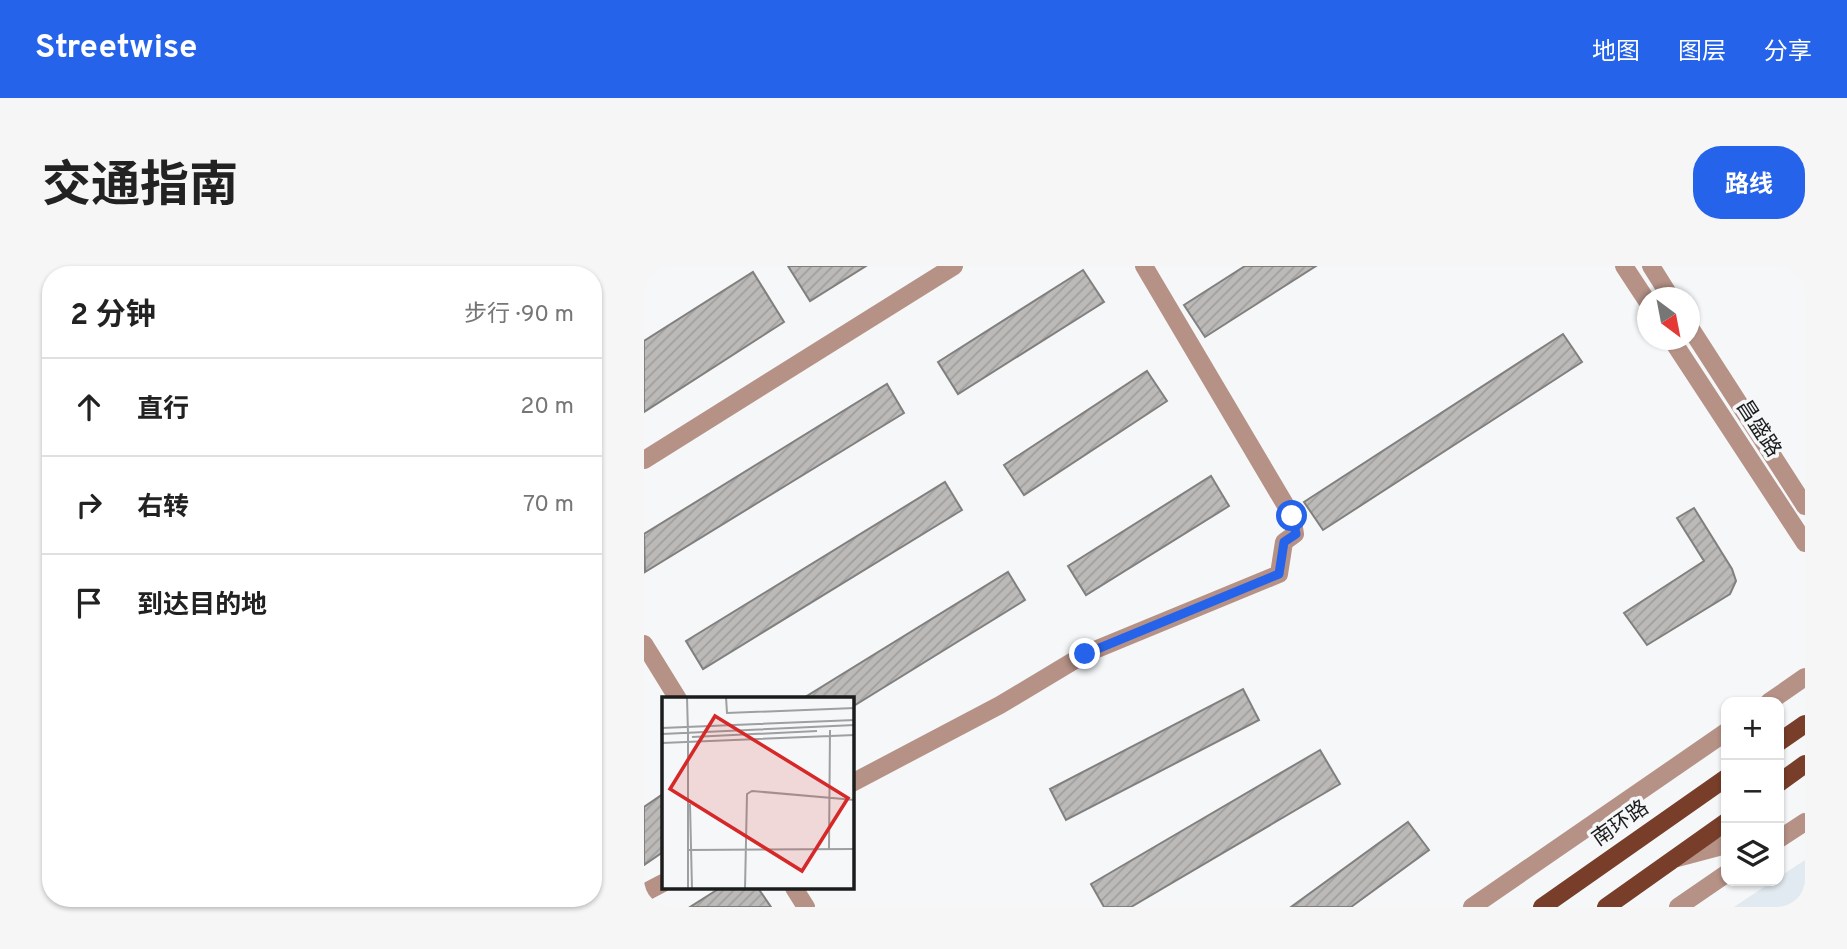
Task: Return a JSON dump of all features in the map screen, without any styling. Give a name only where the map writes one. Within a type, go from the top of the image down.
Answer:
[{"type":"main road","points":[[1784,738],[1805,723]]},
{"type":"main road","points":[[1784,779],[1805,764]]},
{"type":"main road","name":"南环路","points":[[1542,907],[1721,782]]},
{"type":"main road","points":[[1606,907],[1725,823]]},
{"type":"street","points":[[644,460],[954,266]]},
{"type":"street","points":[[854,782],[1000,705],[1085,654],[1279,574],[1284,542],[1296,534],[1292,516],[1144,266]]},
{"type":"street","points":[[1624,266],[1637,287]]},
{"type":"street","points":[[1651,266],[1664,287]]},
{"type":"street","name":"昌盛路","points":[[1700,343],[1805,506]]},
{"type":"street","name":"昌盛路","points":[[1679,350],[1805,543]]},
{"type":"street","points":[[644,644],[677,697]]},
{"type":"street","points":[[1776,697],[1805,677]]},
{"type":"street","points":[[1472,907],[1721,735]]},
{"type":"street","points":[[1784,829],[1803,823]]},
{"type":"street","points":[[1784,836],[1803,823]]},
{"type":"street","points":[[1677,858],[1721,846]]},
{"type":"street","points":[[1678,907],[1721,877]]},
{"type":"street","points":[[644,893],[662,884]]},
{"type":"street","points":[[795,890],[806,907]]},
{"type":"shaded area","points":[[1805,860],[1805,907],[1734,907],[1766,886],[1784,886],[1784,874]]},
{"type":"building","points":[[788,266],[866,266],[810,301]]},
{"type":"building","points":[[1245,266],[1316,266],[1205,337],[1184,305]]},
{"type":"building","points":[[1083,270],[1104,302],[958,394],[938,362]]},
{"type":"building","points":[[753,272],[784,322],[644,412],[644,341]]},
{"type":"building","points":[[1563,334],[1582,362],[1323,530],[1304,502]]},
{"type":"building","points":[[1147,371],[1167,401],[1024,495],[1004,465]]},
{"type":"building","points":[[887,384],[904,413],[645,572],[644,534]]},
{"type":"building","points":[[1211,476],[1229,506],[1086,595],[1068,566]]},
{"type":"building","points":[[945,482],[962,510],[703,669],[686,641]]},
{"type":"building","points":[[1694,508],[1732,569],[1736,581],[1730,594],[1647,645],[1624,613],[1704,561],[1677,518]]},
{"type":"building","points":[[1008,572],[1025,600],[854,706],[854,697],[805,697]]},
{"type":"building","points":[[1243,689],[1259,720],[1066,820],[1050,789]]},
{"type":"building","points":[[1320,750],[1340,784],[1131,907],[1104,907],[1091,884]]},
{"type":"building","points":[[662,795],[662,853],[644,865],[644,807]]},
{"type":"building","points":[[1408,822],[1429,850],[1351,907],[1291,907]]},
{"type":"building","points":[[717,890],[759,890],[771,907],[690,907]]},
{"type":"route","points":[[1085,654],[1279,574],[1284,542],[1296,534],[1292,516]]}]
